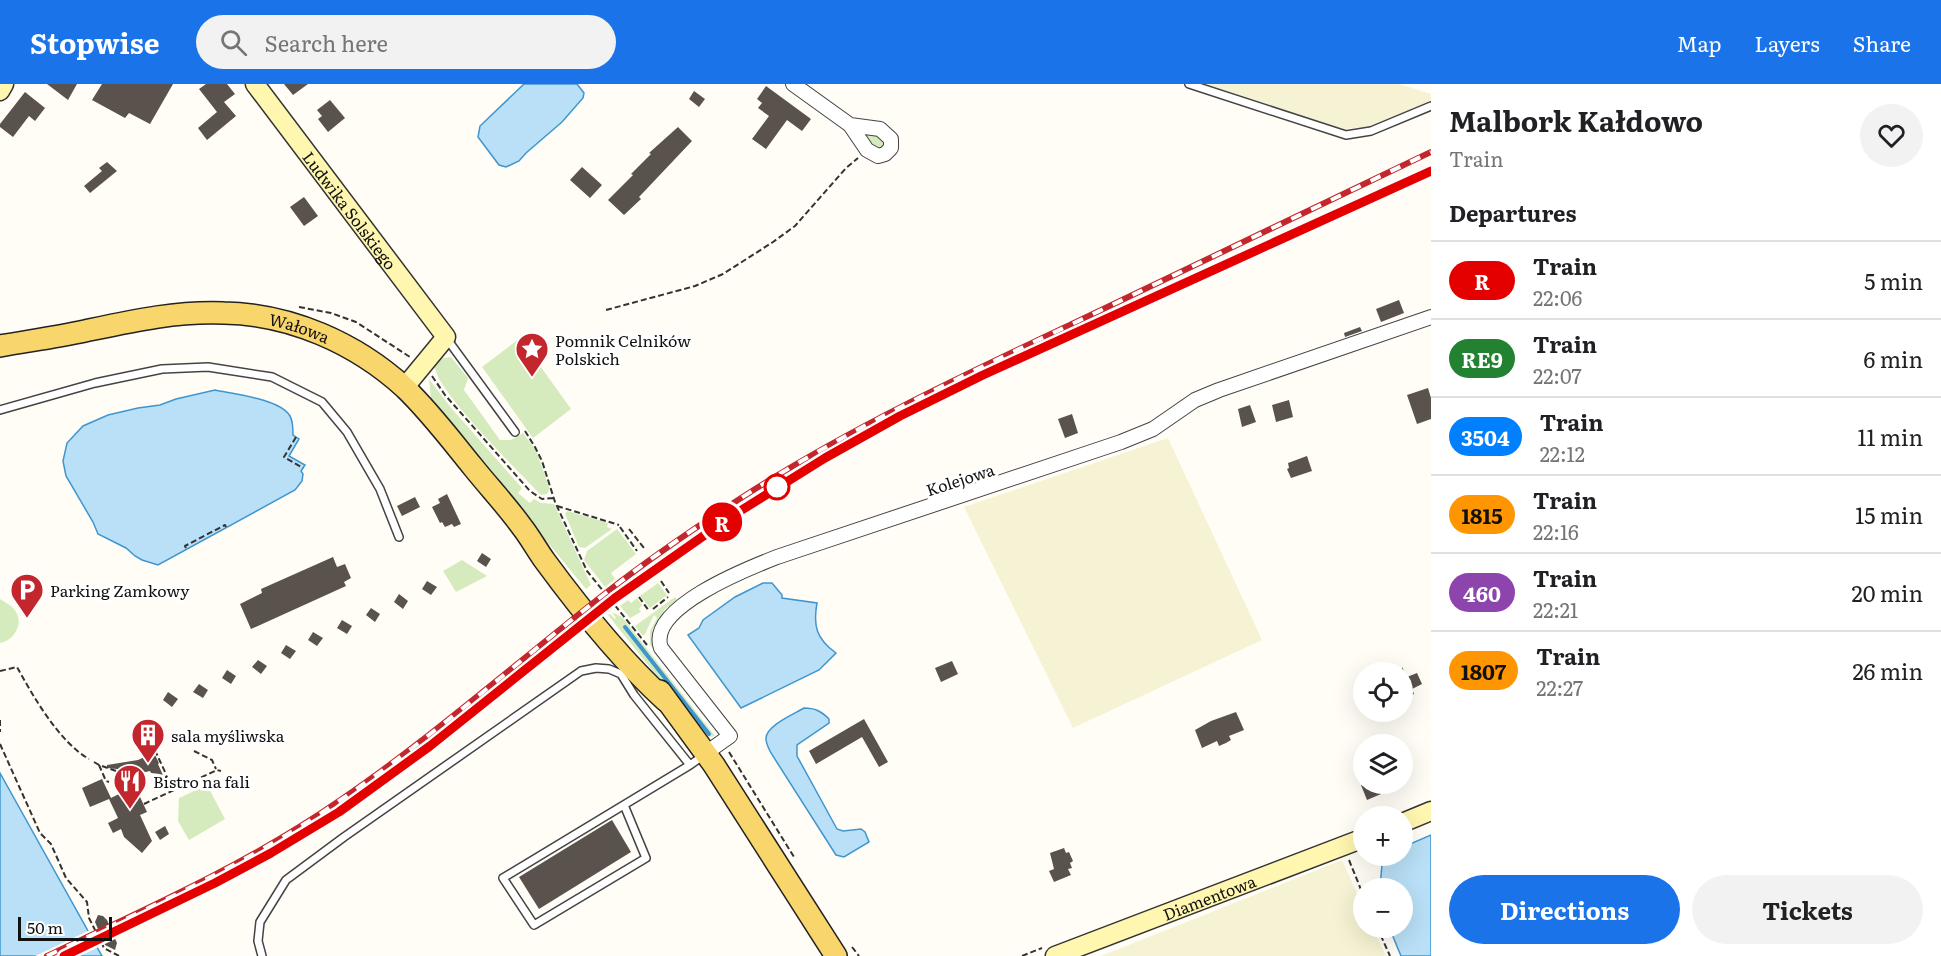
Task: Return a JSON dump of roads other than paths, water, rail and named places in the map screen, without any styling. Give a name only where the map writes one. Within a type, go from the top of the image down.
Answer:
[{"type":"main road","name":"Wałowa","points":[[0,346],[160,315],[202,312],[243,314],[285,321],[332,340],[372,363],[404,388],[434,419],[523,527],[580,587],[646,670],[698,759],[836,956]]},
{"type":"street","points":[[0,91],[4,84]]},
{"type":"street","name":"Ludwika Solskiego","points":[[255,84],[446,337]]},
{"type":"street","points":[[793,84],[850,125],[867,150],[878,156],[885,154],[891,148],[891,139],[880,129],[850,125]]},
{"type":"street","name":"Kolejowa","points":[[698,759],[730,736],[661,648],[659,635],[665,621],[690,601],[736,573],[777,557],[1121,442],[1153,429],[1196,400],[1219,390],[1431,318]]},
{"type":"street","points":[[404,388],[446,337]]},
{"type":"street","points":[[1413,818],[1431,811]]},
{"type":"street","name":"Diamentowa","points":[[1055,956],[1353,842]]},
{"type":"lane","points":[[1189,84],[1346,135],[1371,131],[1431,106]]},
{"type":"lane","points":[[446,337],[515,432]]},
{"type":"lane","points":[[0,410],[95,383],[162,369],[208,367],[272,377],[322,402],[347,432],[380,489],[399,537]]},
{"type":"lane","points":[[262,956],[258,940],[260,922],[286,880],[581,671],[596,668],[609,669],[621,674],[634,695],[698,759],[503,878],[534,925],[646,858],[624,805]]},
{"type":"water","points":[[524,84],[577,84],[584,93],[583,98],[562,122],[519,161],[506,167],[499,165],[478,137],[480,126]]},
{"type":"water","points":[[215,390],[267,401],[285,410],[290,416],[293,435],[299,439],[289,456],[305,465],[301,471],[302,481],[295,490],[158,565],[142,560],[126,548],[98,534],[66,476],[63,461],[67,443],[83,426],[108,415],[160,405]]},
{"type":"water","points":[[763,583],[772,583],[782,598],[817,603],[815,618],[820,637],[836,653],[819,670],[741,708],[688,635],[699,628],[703,620],[735,597]]},
{"type":"water","points":[[804,708],[820,712],[829,719],[829,723],[797,745],[797,756],[837,829],[843,831],[861,829],[865,832],[869,842],[844,857],[836,855],[766,743],[770,730]]},
{"type":"water","points":[[0,773],[102,956],[0,956]]},
{"type":"water","points":[[1431,835],[1431,956],[1401,956],[1394,938],[1413,938],[1413,878],[1381,878],[1382,866],[1413,866],[1413,843]]},
{"type":"waterway","points":[[625,627],[709,734]]},
{"type":"railway","points":[[47,956],[196,885],[269,845],[339,801],[408,751],[642,566],[715,515],[791,467],[951,382],[1431,152]]},
{"type":"railway","points":[[1002,366],[1431,171]]},
{"type":"railway","points":[[534,662],[622,594],[711,531],[804,471],[900,416]]},
{"type":"train","name":"R","points":[[64,956],[215,883],[339,812],[430,746],[560,641],[660,565],[792,477],[825,458],[900,416],[983,375],[1431,171]]},
{"type":"place","name":"Pomnik Celników Polskich","points":[[532,378]]},
{"type":"place","name":"Parking Zamkowy","points":[[27,619]]},
{"type":"place","name":"sala myśliwska","points":[[148,764]]},
{"type":"place","name":"Bistro na fali","points":[[130,810]]}]
